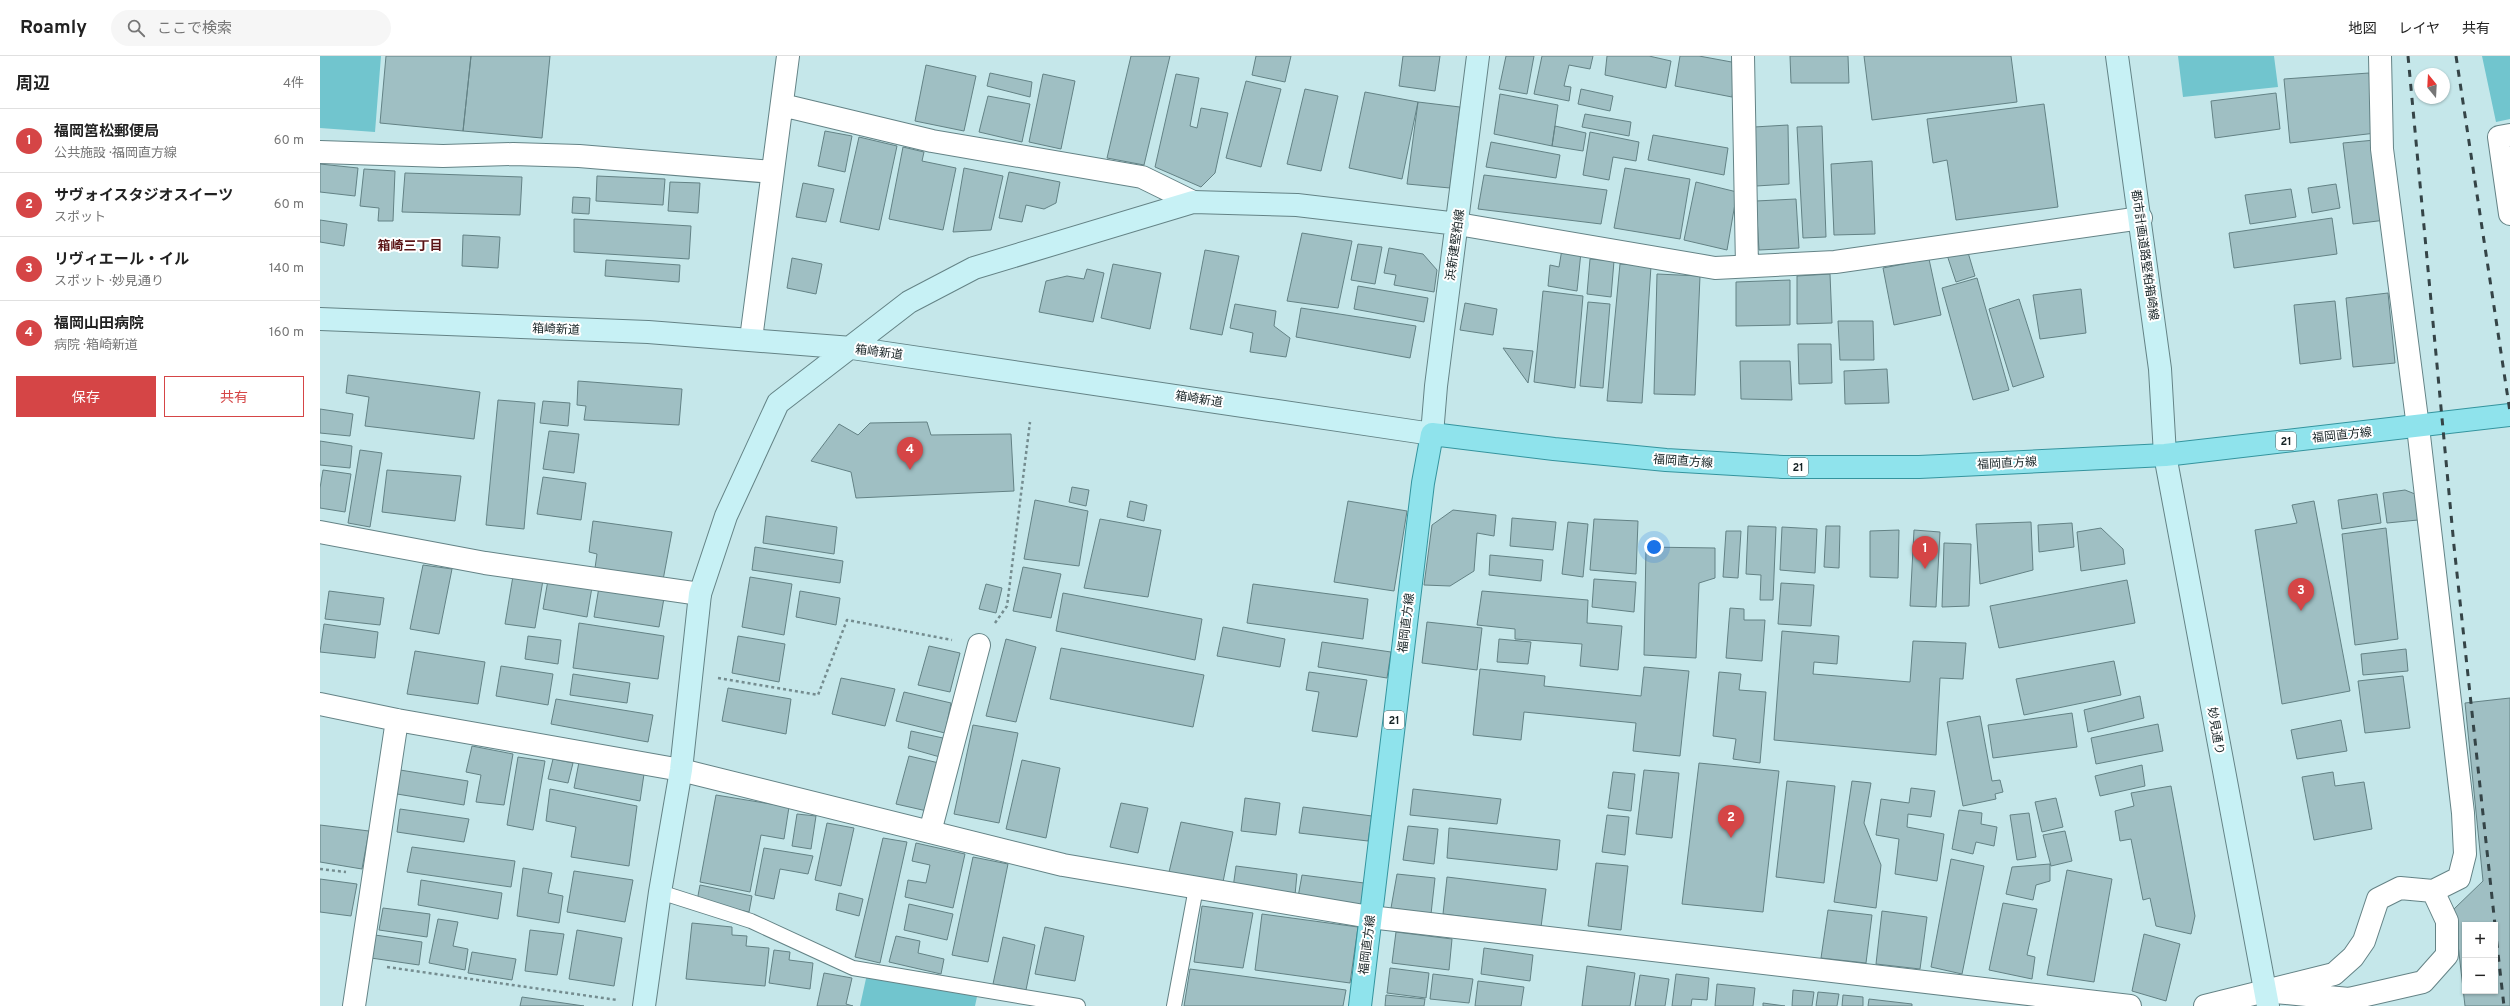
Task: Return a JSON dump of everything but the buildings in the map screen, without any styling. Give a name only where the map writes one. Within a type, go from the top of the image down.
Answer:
[{"type":"main road","name":"福岡直方線","points":[[1360,1006],[1423,483],[1432,434],[1659,459],[1784,467],[1919,467],[2165,455],[2510,416]]},
{"type":"street","points":[[751,339],[788,56]]},
{"type":"street","name":"浜新建堅粕線","points":[[1432,434],[1436,386],[1458,224],[1478,56]]},
{"type":"street","points":[[1743,56],[1747,266]]},
{"type":"street","name":"都市計画道路堅粕箱崎線","points":[[2116,56],[2140,218],[2160,369],[2165,455]]},
{"type":"street","points":[[2266,999],[2334,974],[2353,957],[2364,941],[2378,899],[2400,888],[2433,891],[2459,878],[2466,854],[2463,812],[2418,427],[2382,149],[2380,56]]},
{"type":"street","points":[[782,105],[932,141],[1142,177],[1193,202]]},
{"type":"street","points":[[2510,135],[2500,137],[2510,214]]},
{"type":"street","points":[[320,152],[443,156],[513,154],[579,156],[772,172]]},
{"type":"street","points":[[645,1005],[660,892],[681,770],[700,594],[726,516],[778,403],[852,348],[909,302],[974,268],[1193,202],[1297,205],[1458,224],[1715,268],[1835,262],[2140,218]]},
{"type":"street","name":"箱崎新道","points":[[320,319],[640,332],[751,339],[852,348],[1432,434]]},
{"type":"street","name":"妙見通り","points":[[2165,455],[2266,999]]},
{"type":"street","points":[[320,532],[485,563],[700,594]]},
{"type":"street","points":[[930,832],[979,645]]},
{"type":"street","points":[[320,704],[396,720],[681,770],[1063,865],[1196,888],[1370,917],[2130,1006]]},
{"type":"street","points":[[354,1006],[396,720]]},
{"type":"street","points":[[2205,1006],[2266,999],[2349,999],[2424,982],[2447,955],[2447,921],[2433,891]]},
{"type":"lane","points":[[1174,1006],[1196,888]]},
{"type":"lane","points":[[660,892],[751,921],[853,968],[1078,1006]]},
{"type":"path","points":[[715,678],[818,695],[847,620],[979,645],[1007,606],[1030,422]]},
{"type":"path","points":[[360,963],[645,1005]]},
{"type":"shaded area","points":[[320,56],[381,56],[375,132],[320,128]]},
{"type":"shaded area","points":[[2178,56],[2274,56],[2278,87],[2183,97]]},
{"type":"shaded area","points":[[2482,56],[2510,56],[2510,119],[2496,122]]},
{"type":"shaded area","points":[[867,974],[978,992],[975,1006],[860,1006]]},
{"type":"railway","points":[[2408,56],[2454,546],[2495,922]]},
{"type":"railway","points":[[2456,56],[2510,412]]},
{"type":"railway","points":[[2498,953],[2504,1006]]},
{"type":"place","name":"福岡山田病院","points":[[910,470]]},
{"type":"place","name":"福岡筥松郵便局","points":[[1925,569]]},
{"type":"place","name":"リヴィエール・イル","points":[[2301,611]]},
{"type":"place","name":"サヴォイスタジオスイーツ","points":[[1731,838]]},
{"type":"district","name":"箱崎三丁目","points":[[410,245]]}]
